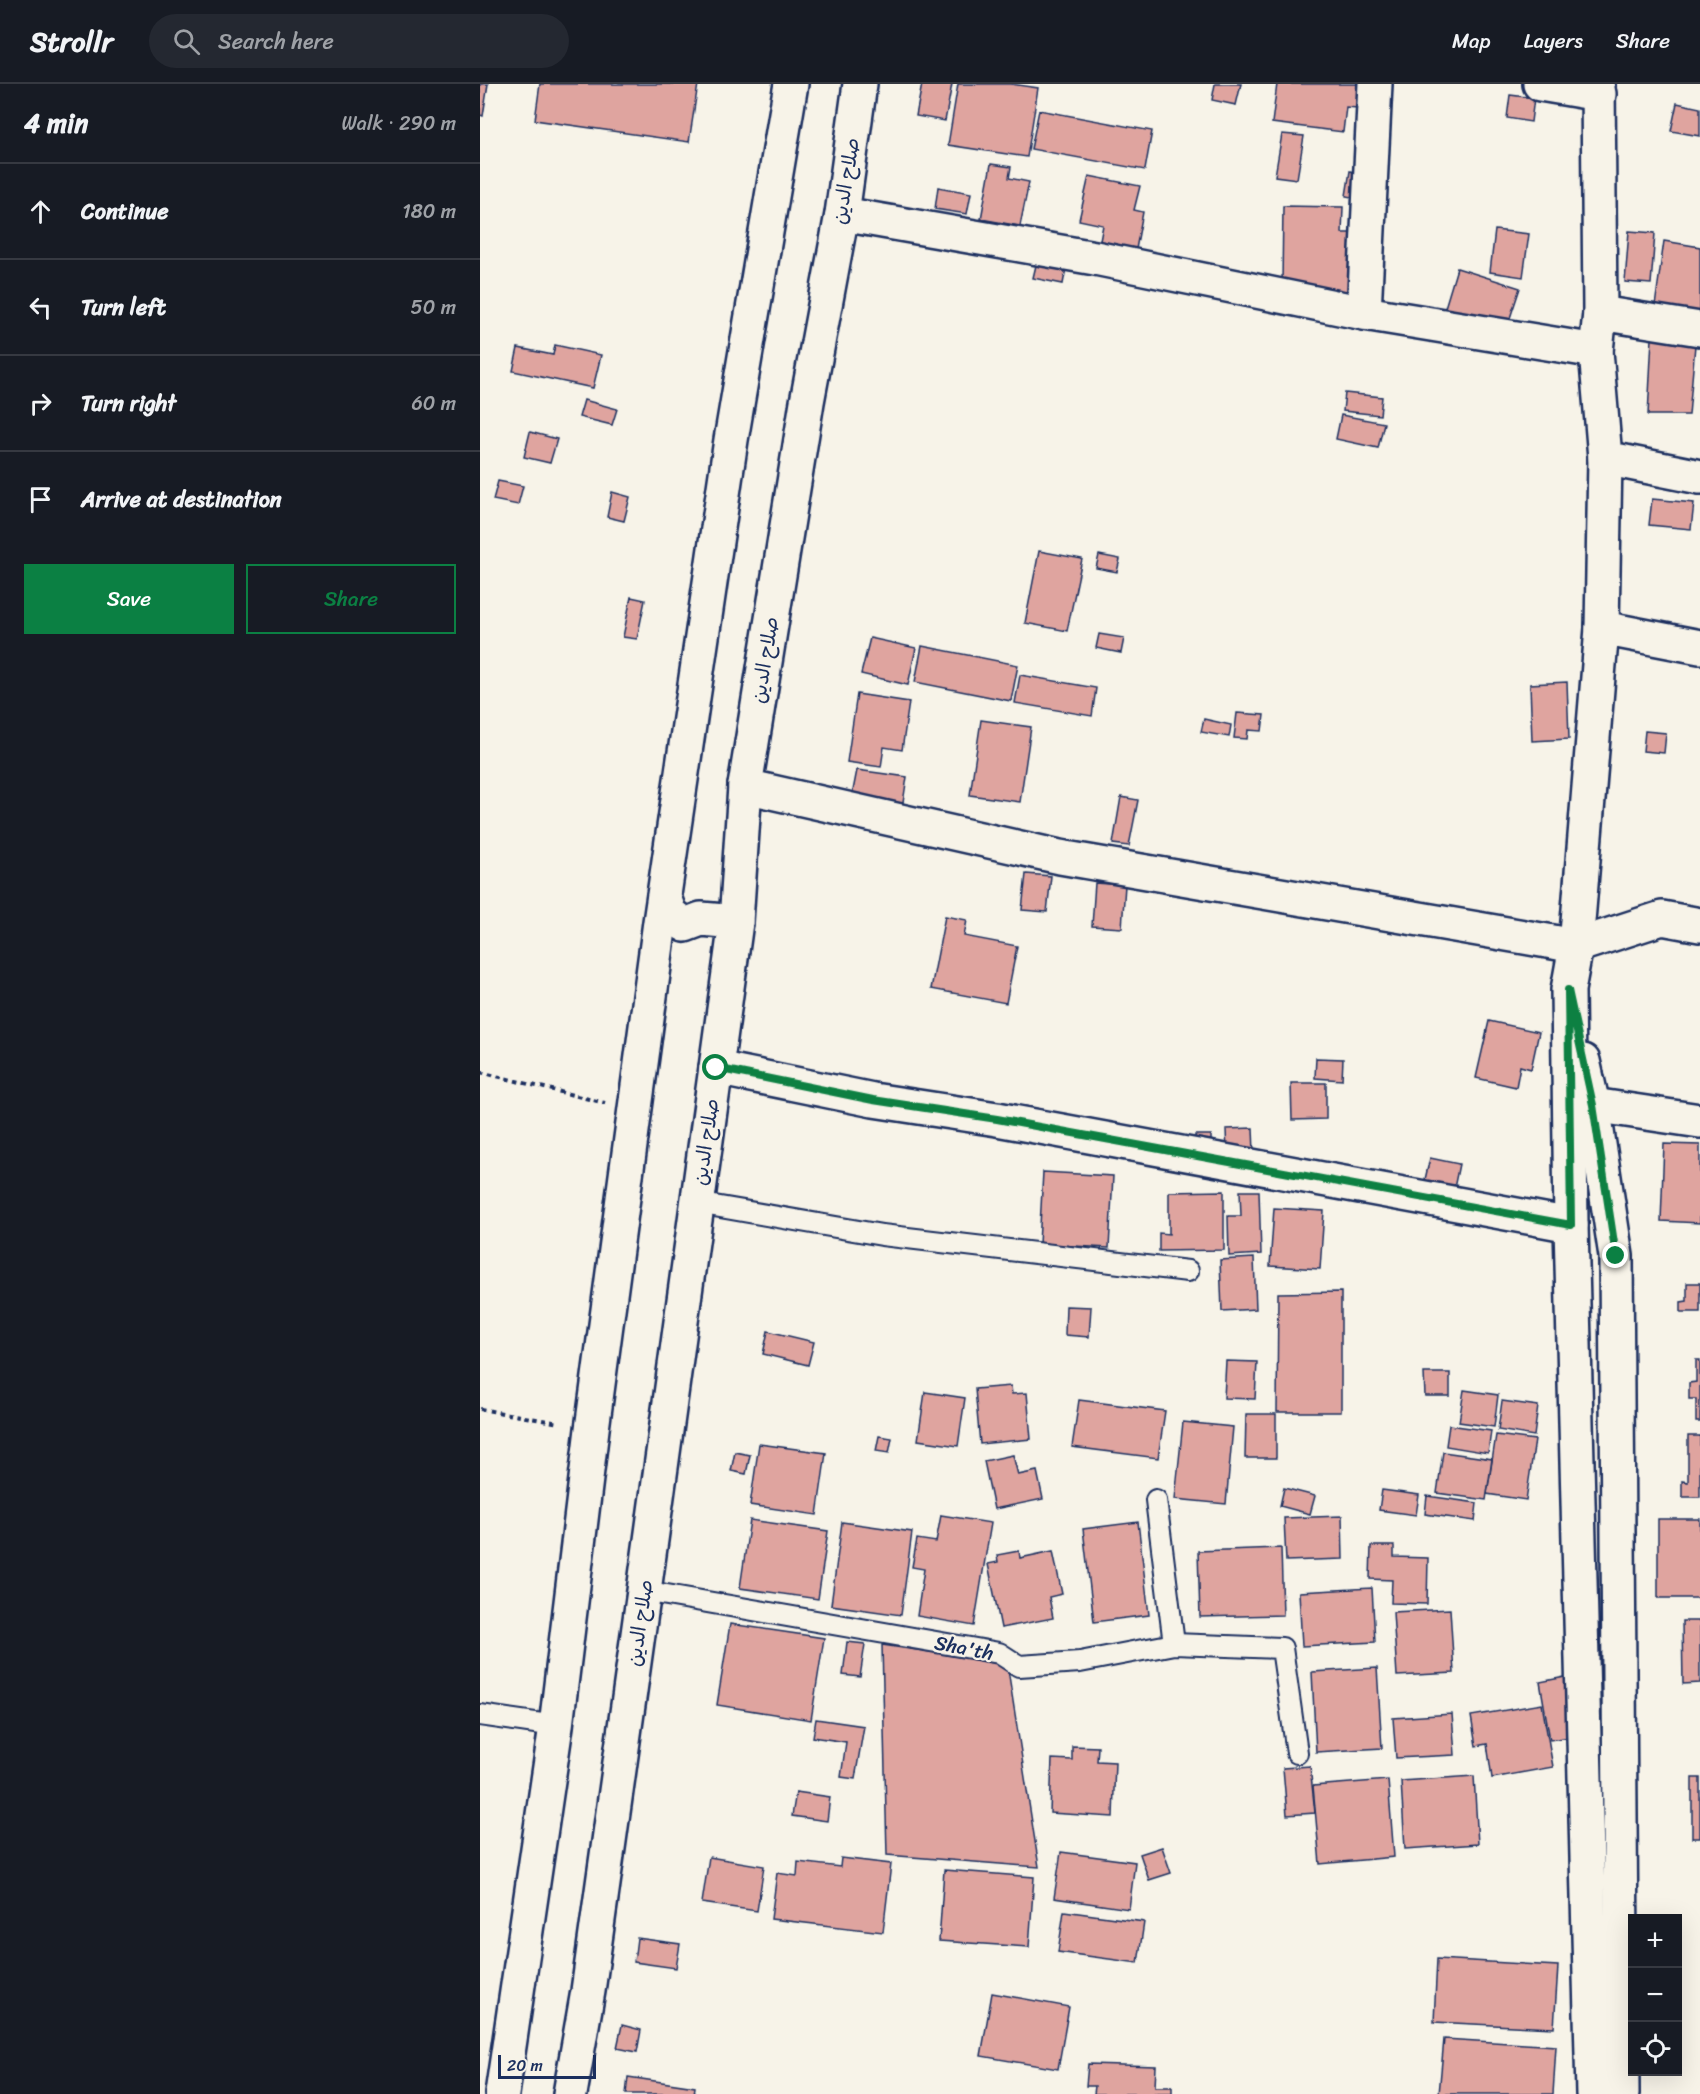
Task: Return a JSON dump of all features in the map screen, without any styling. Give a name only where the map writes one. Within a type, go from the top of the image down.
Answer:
[{"type":"main road","points":[[502,2094],[556,1726],[592,1429],[664,897],[731,440],[791,84]]},
{"type":"main road","name":"صلاح الدين","points":[[570,2094],[588,1991],[736,922],[745,786],[807,402],[842,214],[860,84]]},
{"type":"main road","points":[[1364,313],[1375,84]]},
{"type":"main road","points":[[1540,84],[1599,89],[1600,313],[1596,351],[1605,458],[1602,628],[1576,946],[1568,990],[1571,1225],[1593,2094]]},
{"type":"main road","points":[[842,214],[1095,258],[1364,313],[1596,351]]},
{"type":"main road","points":[[1600,313],[1700,328]]},
{"type":"main road","points":[[1605,458],[1700,477]]},
{"type":"main road","points":[[1602,628],[1700,647]]},
{"type":"main road","points":[[745,786],[1060,857],[1576,946],[1662,918],[1700,925]]},
{"type":"main road","points":[[664,897],[670,914],[685,925],[701,919],[736,922]]},
{"type":"main road","points":[[1568,990],[1593,1105],[1616,1256],[1622,2094]]},
{"type":"main road","points":[[716,1068],[873,1100],[997,1119],[1571,1225]]},
{"type":"main road","points":[[1593,1105],[1700,1121]]},
{"type":"lane","points":[[697,1203],[882,1235],[1188,1270]]},
{"type":"lane","points":[[1156,1500],[1174,1644]]},
{"type":"lane","name":"Sha'th","points":[[644,1592],[999,1653],[1019,1666],[1080,1662],[1174,1644],[1282,1648],[1297,1753]]},
{"type":"lane","points":[[480,1715],[556,1726]]},
{"type":"path","points":[[480,1072],[635,1111]]},
{"type":"path","points":[[480,1409],[592,1429]]},
{"type":"building","points":[[480,84],[488,84],[483,116],[480,115]]},
{"type":"building","points":[[540,84],[698,84],[689,142],[535,120]]},
{"type":"building","points":[[922,84],[952,84],[945,121],[916,116]]},
{"type":"building","points":[[958,84],[1011,84],[1038,88],[1027,157],[948,145]]},
{"type":"building","points":[[1215,84],[1241,84],[1236,105],[1212,100]]},
{"type":"building","points":[[1277,84],[1360,84],[1357,108],[1346,107],[1343,132],[1272,123]]},
{"type":"building","points":[[1510,95],[1534,98],[1531,122],[1507,118]]},
{"type":"building","points":[[1677,103],[1700,108],[1700,136],[1671,131]]},
{"type":"building","points":[[1039,110],[1152,131],[1145,170],[1031,149]]},
{"type":"building","points":[[1282,134],[1304,136],[1297,179],[1275,176]]},
{"type":"building","points":[[991,164],[1011,167],[1009,178],[1029,182],[1020,226],[981,219]]},
{"type":"building","points":[[1350,171],[1365,174],[1362,199],[1346,196]]},
{"type":"building","points":[[1089,176],[1140,186],[1134,210],[1143,212],[1136,249],[1100,241],[1103,225],[1079,220]]},
{"type":"building","points":[[938,187],[971,193],[967,214],[935,209]]},
{"type":"building","points":[[1283,206],[1343,207],[1342,233],[1354,233],[1352,298],[1282,285]]},
{"type":"building","points":[[1495,230],[1529,234],[1523,277],[1490,272]]},
{"type":"building","points":[[1629,231],[1655,233],[1651,284],[1625,282]]},
{"type":"building","points":[[1664,241],[1700,247],[1700,313],[1655,306]]},
{"type":"building","points":[[1038,257],[1067,263],[1063,284],[1033,278]]},
{"type":"building","points":[[1457,268],[1520,288],[1506,330],[1444,311]]},
{"type":"building","points":[[1652,338],[1695,345],[1689,415],[1648,415]]},
{"type":"building","points":[[555,345],[601,355],[593,388],[513,371],[518,348],[553,355]]},
{"type":"building","points":[[1345,393],[1382,397],[1380,415],[1343,411]]},
{"type":"building","points":[[584,400],[617,409],[612,425],[579,417]]},
{"type":"building","points":[[1341,415],[1384,423],[1378,448],[1336,439]]},
{"type":"building","points":[[530,432],[557,439],[550,463],[524,457]]},
{"type":"building","points":[[498,481],[523,486],[518,505],[493,500]]},
{"type":"building","points":[[612,492],[630,497],[624,521],[607,517]]},
{"type":"building","points":[[1652,499],[1694,503],[1691,529],[1649,525]]},
{"type":"building","points":[[1039,551],[1082,559],[1067,631],[1025,623]]},
{"type":"building","points":[[1099,555],[1120,559],[1117,572],[1096,568]]},
{"type":"building","points":[[631,597],[645,600],[637,639],[623,637]]},
{"type":"building","points":[[1099,634],[1124,638],[1121,653],[1096,648]]},
{"type":"building","points":[[870,638],[916,648],[908,685],[861,674]]},
{"type":"building","points":[[922,646],[1018,665],[1011,701],[915,682]]},
{"type":"building","points":[[1020,675],[1096,688],[1092,716],[1015,703]]},
{"type":"building","points":[[1567,682],[1569,739],[1532,741],[1530,684]]},
{"type":"building","points":[[857,694],[909,702],[902,750],[884,747],[881,767],[847,762]]},
{"type":"building","points":[[1237,713],[1264,715],[1262,731],[1248,730],[1247,739],[1234,738]]},
{"type":"building","points":[[1204,719],[1231,725],[1229,737],[1201,732]]},
{"type":"building","points":[[981,720],[1031,727],[1020,802],[970,795]]},
{"type":"building","points":[[1645,731],[1666,733],[1664,753],[1643,751]]},
{"type":"building","points":[[857,770],[907,777],[902,809],[851,801]]},
{"type":"building","points":[[1121,797],[1138,800],[1129,846],[1113,844]]},
{"type":"building","points":[[1026,874],[1051,876],[1047,912],[1022,910]]},
{"type":"building","points":[[1095,883],[1125,885],[1122,928],[1092,926]]},
{"type":"building","points":[[945,916],[967,920],[964,936],[1017,946],[1006,1003],[931,989]]},
{"type":"building","points":[[1489,1021],[1539,1032],[1531,1069],[1520,1066],[1516,1087],[1476,1078]]},
{"type":"building","points":[[1316,1058],[1343,1059],[1342,1080],[1315,1078]]},
{"type":"building","points":[[1291,1083],[1326,1083],[1326,1119],[1292,1120]]},
{"type":"building","points":[[1253,1128],[1254,1153],[1227,1154],[1226,1129]]},
{"type":"building","points":[[1195,1135],[1211,1135],[1211,1150],[1195,1151]]},
{"type":"building","points":[[1664,1144],[1700,1145],[1700,1223],[1661,1221]]},
{"type":"building","points":[[1430,1158],[1459,1164],[1453,1193],[1423,1188]]},
{"type":"building","points":[[1043,1172],[1113,1176],[1109,1248],[1039,1244]]},
{"type":"building","points":[[1224,1191],[1224,1250],[1159,1251],[1159,1233],[1169,1234],[1169,1192]]},
{"type":"building","points":[[1240,1191],[1259,1191],[1261,1254],[1229,1256],[1228,1216],[1241,1216]]},
{"type":"building","points":[[1274,1208],[1324,1211],[1320,1269],[1270,1266]]},
{"type":"building","points":[[1254,1258],[1256,1309],[1222,1311],[1220,1260]]},
{"type":"building","points":[[1687,1283],[1700,1283],[1700,1312],[1681,1312],[1681,1302],[1687,1301]]},
{"type":"building","points":[[1341,1292],[1341,1412],[1277,1412],[1278,1293]]},
{"type":"building","points":[[1066,1306],[1091,1307],[1089,1337],[1065,1335]]},
{"type":"building","points":[[768,1331],[814,1342],[808,1365],[763,1354]]},
{"type":"building","points":[[1696,1360],[1700,1360],[1700,1422],[1696,1422],[1696,1399],[1689,1399],[1689,1383],[1696,1382]]},
{"type":"building","points":[[1226,1361],[1257,1362],[1255,1399],[1224,1398]]},
{"type":"building","points":[[1424,1373],[1450,1373],[1450,1396],[1425,1396]]},
{"type":"building","points":[[1011,1386],[1012,1394],[1027,1393],[1031,1439],[980,1444],[975,1389]]},
{"type":"building","points":[[1464,1390],[1498,1395],[1494,1427],[1459,1422]]},
{"type":"building","points":[[925,1392],[965,1398],[958,1446],[918,1440]]},
{"type":"building","points":[[1079,1400],[1165,1411],[1158,1458],[1072,1447]]},
{"type":"building","points":[[1502,1401],[1538,1406],[1534,1436],[1498,1430]]},
{"type":"building","points":[[1246,1414],[1276,1414],[1276,1458],[1245,1458]]},
{"type":"building","points":[[1183,1422],[1233,1427],[1226,1504],[1175,1499]]},
{"type":"building","points":[[1449,1425],[1491,1431],[1488,1453],[1446,1446]]},
{"type":"building","points":[[1496,1435],[1535,1440],[1526,1500],[1487,1494]]},
{"type":"building","points":[[879,1436],[892,1438],[889,1453],[876,1451]]},
{"type":"building","points":[[1688,1436],[1700,1436],[1700,1497],[1682,1497],[1682,1481],[1688,1482]]},
{"type":"building","points":[[759,1444],[826,1453],[817,1515],[750,1505]]},
{"type":"building","points":[[735,1452],[750,1455],[746,1474],[731,1471]]},
{"type":"building","points":[[1443,1452],[1492,1459],[1486,1500],[1437,1493]]},
{"type":"building","points":[[1013,1455],[1018,1475],[1037,1471],[1043,1499],[994,1509],[984,1461]]},
{"type":"building","points":[[1284,1488],[1315,1496],[1310,1514],[1280,1506]]},
{"type":"building","points":[[1382,1490],[1419,1495],[1416,1515],[1379,1510]]},
{"type":"building","points":[[1427,1496],[1477,1503],[1475,1521],[1425,1514]]},
{"type":"building","points":[[941,1515],[991,1523],[974,1626],[917,1616],[924,1569],[912,1567],[917,1539],[936,1542]]},
{"type":"building","points":[[1342,1516],[1343,1559],[1286,1561],[1284,1518]]},
{"type":"building","points":[[1658,1519],[1700,1519],[1700,1598],[1658,1598]]},
{"type":"building","points":[[750,1520],[828,1531],[818,1599],[740,1588]]},
{"type":"building","points":[[842,1522],[912,1532],[901,1615],[831,1605]]},
{"type":"building","points":[[1138,1522],[1149,1615],[1094,1622],[1083,1529]]},
{"type":"building","points":[[1371,1546],[1394,1546],[1394,1557],[1428,1558],[1427,1604],[1391,1603],[1392,1580],[1370,1579]]},
{"type":"building","points":[[1281,1548],[1283,1615],[1200,1617],[1198,1551]]},
{"type":"building","points":[[1019,1551],[1020,1558],[1053,1551],[1062,1594],[1049,1597],[1053,1618],[1001,1628],[988,1564],[998,1562],[997,1555]]},
{"type":"building","points":[[1372,1588],[1375,1642],[1302,1646],[1299,1592]]},
{"type":"building","points":[[1450,1609],[1454,1673],[1397,1676],[1393,1612]]},
{"type":"building","points":[[1682,1621],[1700,1621],[1700,1683],[1683,1684]]},
{"type":"building","points":[[730,1624],[824,1638],[811,1720],[717,1705]]},
{"type":"building","points":[[847,1642],[865,1644],[860,1677],[843,1675]]},
{"type":"building","points":[[882,1645],[1007,1663],[1039,1867],[887,1855]]},
{"type":"building","points":[[1377,1668],[1382,1748],[1316,1752],[1312,1672]]},
{"type":"building","points":[[1565,1677],[1576,1736],[1550,1740],[1540,1682]]},
{"type":"building","points":[[1542,1704],[1553,1767],[1492,1778],[1487,1744],[1476,1746],[1471,1716]]},
{"type":"building","points":[[1452,1714],[1455,1755],[1396,1758],[1393,1718]]},
{"type":"building","points":[[816,1719],[864,1726],[855,1779],[841,1777],[846,1742],[813,1737]]},
{"type":"building","points":[[1072,1746],[1098,1747],[1097,1761],[1115,1762],[1113,1817],[1050,1813],[1052,1759],[1072,1760]]},
{"type":"building","points":[[1310,1766],[1315,1813],[1287,1815],[1283,1768]]},
{"type":"building","points":[[1474,1776],[1478,1844],[1405,1849],[1401,1781]]},
{"type":"building","points":[[1692,1778],[1700,1778],[1700,1838],[1692,1838]]},
{"type":"building","points":[[1388,1780],[1394,1857],[1320,1864],[1313,1786]]},
{"type":"building","points":[[796,1792],[830,1797],[827,1821],[792,1816]]},
{"type":"building","points":[[1162,1847],[1171,1873],[1149,1880],[1140,1854]]},
{"type":"building","points":[[1061,1852],[1135,1862],[1129,1909],[1054,1898]]},
{"type":"building","points":[[709,1857],[764,1866],[757,1911],[702,1903]]},
{"type":"building","points":[[841,1858],[891,1864],[883,1932],[771,1919],[777,1873],[797,1876],[798,1862],[840,1867]]},
{"type":"building","points":[[944,1870],[1034,1877],[1029,1947],[939,1941]]},
{"type":"building","points":[[1064,1911],[1144,1922],[1138,1963],[1058,1952]]},
{"type":"building","points":[[637,1938],[680,1944],[676,1968],[634,1962]]},
{"type":"building","points":[[1437,1959],[1558,1966],[1554,2028],[1434,2022]]},
{"type":"building","points":[[992,1993],[1069,2007],[1058,2069],[981,2056]]},
{"type":"building","points":[[622,2025],[641,2030],[637,2052],[617,2048]]},
{"type":"building","points":[[1444,2039],[1556,2046],[1553,2094],[1439,2094]]},
{"type":"building","points":[[1088,2064],[1156,2066],[1155,2087],[1172,2087],[1172,2094],[1094,2094],[1095,2086],[1086,2086]]},
{"type":"building","points":[[628,2077],[695,2087],[694,2094],[626,2094]]},
{"type":"route","points":[[716,1068],[873,1100],[997,1119],[1571,1225],[1568,990],[1593,1105],[1616,1256]]}]
